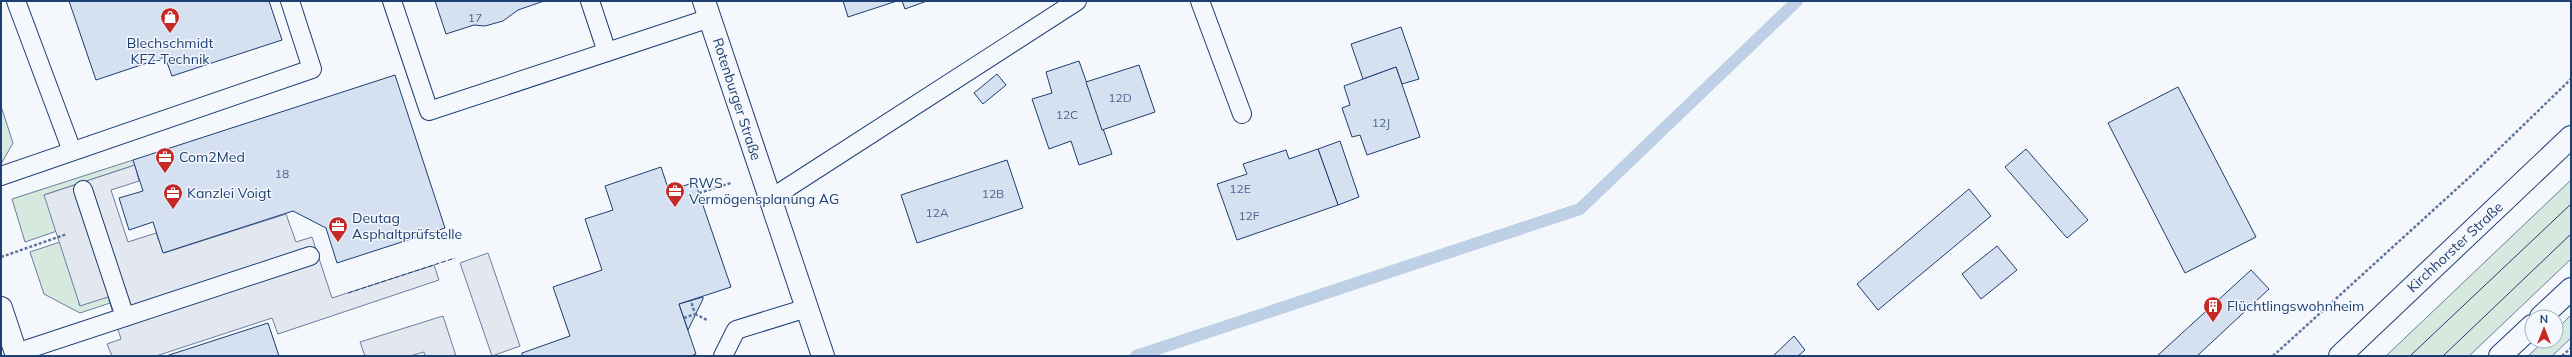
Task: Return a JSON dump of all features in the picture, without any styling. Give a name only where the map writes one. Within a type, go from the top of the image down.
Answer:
[{"type":"street","name":"Rotenburger Straße","points":[[707,9],[823,356]]},
{"type":"street","name":"Kirchhorster Straße","points":[[2340,356],[2571,138]]},
{"type":"street","points":[[2550,309],[2571,289]]},
{"type":"street","points":[[1,308],[17,354]]},
{"type":"street","points":[[2500,356],[2524,334]]},
{"type":"lane","points":[[16,1],[72,151]]},
{"type":"lane","points":[[1,176],[312,69],[290,1]]},
{"type":"lane","points":[[392,1],[429,111],[607,52],[707,9]]},
{"type":"lane","points":[[590,1],[607,52]]},
{"type":"lane","points":[[770,199],[1077,1]]},
{"type":"lane","points":[[1200,1],[1242,114]]},
{"type":"lane","points":[[83,190],[125,317]]},
{"type":"lane","points":[[17,354],[310,256]]},
{"type":"lane","points":[[723,356],[736,330],[807,308]]},
{"type":"path","points":[[2273,356],[2473,174],[2571,79]]},
{"type":"path","points":[[699,193],[733,182]]},
{"type":"path","points":[[1,257],[5,256]]},
{"type":"path","points":[[691,300],[695,314]]},
{"type":"path","points":[[684,318],[695,314],[705,319]]},
{"type":"path","points":[[2562,356],[2571,348]]},
{"type":"shaded area","points":[[1,106],[13,143],[1,164]]},
{"type":"shaded area","points":[[133,160],[135,165],[44,195],[83,222],[25,242],[12,199]]},
{"type":"shaded area","points":[[135,165],[139,181],[111,190],[128,242],[156,233],[164,253],[286,214],[296,242],[312,237],[332,298],[434,265],[439,280],[278,334],[272,318],[156,356],[112,356],[107,344],[121,339],[108,297],[80,306],[44,195]]},
{"type":"shaded area","points":[[2571,180],[2571,259],[2469,356],[2386,356]]},
{"type":"shaded area","points":[[87,233],[79,305],[108,297],[110,303],[80,313],[44,294],[30,252]]},
{"type":"shaded area","points":[[488,253],[520,346],[492,356],[460,263]]},
{"type":"shaded area","points":[[2571,315],[2571,338],[2564,345],[2564,322]]},
{"type":"shaded area","points":[[443,316],[456,356],[425,356],[424,352],[410,356],[365,356],[360,342]]},
{"type":"shaded area","points":[[2535,349],[2559,349],[2552,356],[2528,356]]},
{"type":"building","points":[[69,1],[269,1],[282,40],[172,76],[165,57],[96,80]]},
{"type":"building","points":[[435,1],[544,1],[518,10],[503,21],[485,26],[474,25],[446,34]]},
{"type":"building","points":[[843,1],[897,1],[848,17]]},
{"type":"building","points":[[902,1],[927,1],[905,9]]},
{"type":"building","points":[[1401,27],[1419,79],[1402,84],[1396,67],[1363,79],[1351,44]]},
{"type":"building","points":[[1079,61],[1112,154],[1079,165],[1071,141],[1049,149],[1032,99],[1052,93],[1046,72]]},
{"type":"building","points":[[1139,65],[1155,112],[1102,130],[1086,82]]},
{"type":"building","points":[[1396,67],[1420,137],[1367,155],[1360,135],[1352,137],[1342,108],[1350,105],[1344,86]]},
{"type":"building","points":[[997,74],[1006,85],[983,104],[974,93]]},
{"type":"building","points":[[395,75],[445,228],[337,263],[326,228],[293,211],[163,253],[153,222],[129,230],[119,198],[143,191],[133,160]]},
{"type":"building","points":[[2178,87],[2256,237],[2185,273],[2108,123]]},
{"type":"building","points":[[1340,141],[1359,197],[1338,205],[1318,149]]},
{"type":"building","points":[[1318,149],[1338,205],[1237,240],[1217,184],[1247,174],[1243,164],[1286,150],[1289,159]]},
{"type":"building","points":[[2026,149],[2088,220],[2067,238],[2005,167]]},
{"type":"building","points":[[1007,160],[1023,208],[917,243],[901,195]]},
{"type":"building","points":[[661,167],[669,191],[695,182],[731,287],[679,304],[696,354],[691,356],[522,356],[522,353],[570,336],[553,287],[602,270],[585,219],[613,210],[605,186]]},
{"type":"building","points":[[1969,189],[1991,216],[1878,310],[1857,284]]},
{"type":"building","points":[[1997,246],[2017,270],[1981,299],[1962,274]]},
{"type":"building","name":"Flüchtlingswohnheim","points":[[2251,270],[2269,289],[2197,356],[2157,356]]},
{"type":"building","points":[[703,297],[703,299],[688,330],[679,304]]},
{"type":"building","points":[[268,323],[279,356],[166,356]]},
{"type":"building","points":[[1794,336],[1805,350],[1798,356],[1773,356]]},
{"type":"waterway","points":[[1136,356],[1580,209],[1797,1]]},
{"type":"tram line","points":[[2410,356],[2571,204]]},
{"type":"tram line","points":[[2443,356],[2571,234]]},
{"type":"fence","points":[[348,293],[455,258]]},
{"type":"place","name":"Blechschmidt KFZ-Technik","points":[[170,34]]},
{"type":"place","name":"Com2Med","points":[[165,174]]},
{"type":"place","name":"RWS Vermögensplanung AG","points":[[675,208]]},
{"type":"place","name":"Kanzlei Voigt","points":[[173,210]]},
{"type":"place","name":"Deutag Asphaltprüfstelle","points":[[338,243]]},
{"type":"place","name":"Flüchtlingswohnheim","points":[[2213,323]]}]
